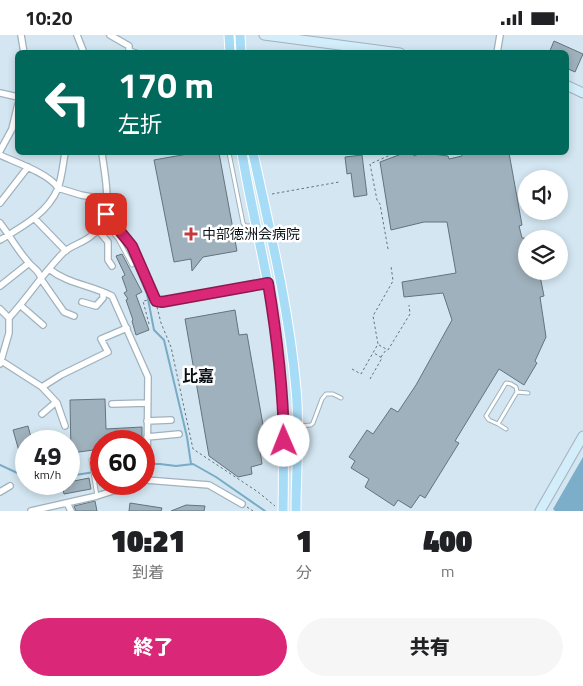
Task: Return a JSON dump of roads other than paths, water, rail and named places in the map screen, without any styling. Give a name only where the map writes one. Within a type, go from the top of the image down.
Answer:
[{"type":"main road","points":[[229,35],[230,50]]},
{"type":"main road","points":[[240,35],[240,50]]},
{"type":"main road","points":[[242,155],[268,283],[278,350],[283,409],[283,511]]},
{"type":"main road","points":[[253,155],[285,303],[296,390],[298,426],[296,511]]},
{"type":"street","points":[[20,35],[23,50]]},
{"type":"street","points":[[77,35],[83,50]]},
{"type":"street","points":[[110,35],[129,46],[130,50]]},
{"type":"street","points":[[264,35],[326,39],[384,50]]},
{"type":"street","points":[[498,50],[500,35]]},
{"type":"street","points":[[569,86],[583,93]]},
{"type":"street","points":[[0,93],[15,96]]},
{"type":"street","points":[[0,151],[12,129],[15,116]]},
{"type":"street","points":[[0,155],[28,167],[54,183],[58,188],[108,200]]},
{"type":"street","points":[[0,240],[35,219],[49,203],[58,188],[65,155]]},
{"type":"street","points":[[65,426],[63,416],[56,402],[42,387],[0,362],[9,333],[9,318],[66,251],[90,238],[98,230],[104,217],[108,200],[102,155]]},
{"type":"street","points":[[0,203],[28,167]]},
{"type":"street","points":[[104,217],[132,246],[156,301],[162,302],[268,283]]},
{"type":"street","points":[[35,219],[66,251]]},
{"type":"street","points":[[0,223],[29,263],[40,273],[64,312],[74,316]]},
{"type":"street","points":[[98,230],[108,243],[108,260],[112,266]]},
{"type":"street","points":[[0,286],[29,263]]},
{"type":"street","points":[[49,269],[66,281],[112,296],[148,377],[147,430]]},
{"type":"street","points":[[82,302],[96,306],[103,297],[103,292]]},
{"type":"street","points":[[20,305],[43,325]]},
{"type":"street","points":[[0,309],[9,318]]},
{"type":"street","points":[[42,387],[108,352],[101,339],[126,327]]},
{"type":"street","points":[[42,414],[56,402]]},
{"type":"street","points":[[112,404],[147,403]]},
{"type":"street","points":[[147,421],[171,419]]},
{"type":"street","points":[[155,436],[179,434]]},
{"type":"street","points":[[540,511],[583,435]]},
{"type":"street","points":[[155,482],[210,485],[242,505]]},
{"type":"street","points":[[0,492],[10,487]]},
{"type":"street","points":[[31,511],[100,495]]},
{"type":"street","points":[[67,503],[71,511]]},
{"type":"lane","points":[[229,155],[243,223],[245,226],[256,226]]},
{"type":"lane","points":[[104,217],[132,265]]},
{"type":"lane","points":[[498,424],[517,392],[516,387],[511,384],[506,383],[486,416],[489,420],[506,429]]},
{"type":"lane","points":[[517,392],[528,393]]},
{"type":"lane","points":[[298,426],[311,425],[313,423],[322,399],[326,394],[333,394],[341,398]]},
{"type":"waterway","points":[[133,261],[147,294],[154,330],[164,340],[187,437],[191,464]]},
{"type":"waterway","points":[[155,464],[176,466],[193,464],[216,477],[265,511]]},
{"type":"waterway","points":[[0,465],[15,472]]},
{"type":"waterway","points":[[80,474],[90,473]]},
{"type":"place","name":"中部徳洲会病院","points":[[191,234]]},
{"type":"district","name":"比嘉","points":[[198,376]]}]
